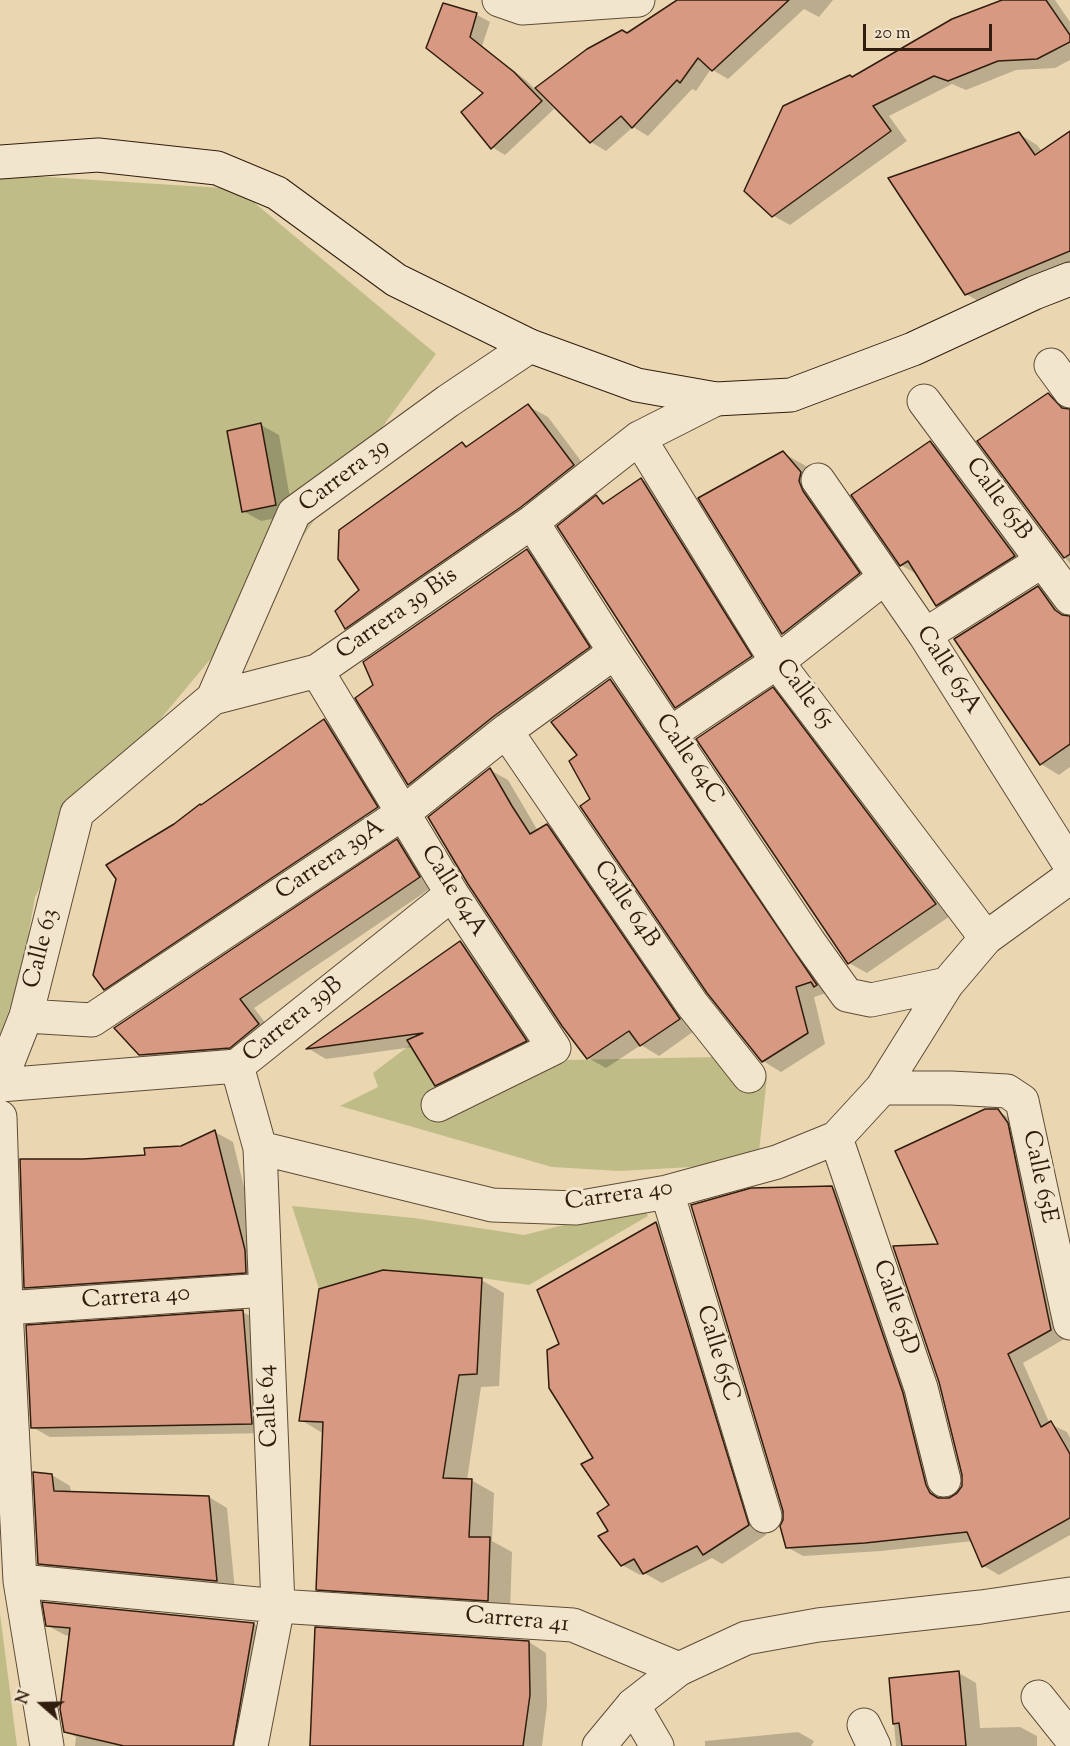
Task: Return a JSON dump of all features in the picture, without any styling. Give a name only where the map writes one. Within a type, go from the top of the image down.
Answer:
[{"type":"street","points":[[499,0],[522,8],[638,0]]},
{"type":"street","points":[[0,162],[98,155],[217,168],[277,193],[396,280],[530,346],[637,385],[716,399],[791,395],[913,349],[1034,292],[1070,279]]},
{"type":"street","name":"Carrera 39","points":[[213,698],[294,513],[448,401],[530,346]]},
{"type":"street","name":"Carrera 39 Bis","points":[[77,813],[213,698],[317,671],[532,522],[639,438],[716,399]]},
{"type":"street","name":"Calle 65B","points":[[924,401],[1069,594]]},
{"type":"street","name":"Calle 65","points":[[639,438],[777,662],[986,938]]},
{"type":"street","name":"Calle 65A","points":[[818,480],[925,635],[1070,865]]},
{"type":"street","name":"Calle 64C","points":[[532,522],[615,652],[809,942],[848,995],[871,1000],[947,984]]},
{"type":"street","points":[[925,635],[1042,561]]},
{"type":"street","points":[[670,733],[777,662],[884,578]]},
{"type":"street","name":"Carrera 39A","points":[[26,1016],[92,1020],[403,813],[506,731],[615,652]]},
{"type":"street","name":"Calle 64A","points":[[317,671],[452,894],[554,1048],[438,1105]]},
{"type":"street","name":"Calle 64B","points":[[506,731],[692,1004],[749,1076]]},
{"type":"street","name":"Calle 63","points":[[0,1084],[26,1016],[77,813]]},
{"type":"street","name":"Carrera 40","points":[[260,1148],[492,1205],[576,1208],[667,1192],[777,1162],[836,1138],[882,1088],[947,984],[986,938],[1070,877]]},
{"type":"street","name":"Carrera 39B","points":[[0,1084],[237,1066],[452,894]]},
{"type":"street","name":"Calle 64","points":[[237,1066],[260,1148],[278,1606],[251,1746]]},
{"type":"street","name":"Calle 65E","points":[[882,1088],[998,1090],[1007,1091],[1022,1101],[1070,1323]]},
{"type":"street","points":[[0,1117],[6,1308],[20,1581],[47,1746]]},
{"type":"street","name":"Calle 65D","points":[[836,1138],[921,1388],[944,1480]]},
{"type":"street","name":"Calle 65C","points":[[667,1192],[765,1516]]},
{"type":"street","name":"Carrera 40","points":[[6,1308],[265,1290]]},
{"type":"street","name":"Carrera 41","points":[[20,1581],[278,1606],[573,1624],[679,1669]]},
{"type":"street","points":[[599,1746],[633,1705],[679,1669],[746,1638],[818,1625],[1070,1594]]},
{"type":"street","points":[[1038,1697],[1070,1737]]},
{"type":"street","points":[[633,1705],[657,1746]]},
{"type":"shaded area","points":[[15,175],[238,189],[436,354],[249,613],[71,826],[35,897],[21,977],[0,1035],[0,179]]},
{"type":"shaded area","points":[[410,1045],[436,1088],[516,1061],[718,1057],[767,1077],[758,1161],[619,1171],[552,1167],[340,1106],[378,1087],[373,1073]]},
{"type":"shaded area","points":[[643,1205],[648,1216],[529,1285],[482,1278],[383,1270],[319,1289],[292,1206],[414,1218],[524,1235]]},
{"type":"shaded area","points":[[0,1614],[17,1746],[0,1746]]},
{"type":"building","points":[[677,0],[789,0],[712,71],[698,58],[680,83],[677,80],[632,128],[621,116],[590,143],[535,88],[587,49],[622,30],[627,33]]},
{"type":"building","points":[[1002,0],[1046,0],[1070,35],[1070,42],[1037,59],[998,61],[948,81],[934,76],[873,106],[891,131],[772,217],[744,191],[783,106],[850,75],[852,77],[952,19]]},
{"type":"building","points":[[443,3],[477,13],[470,37],[514,72],[542,101],[491,149],[461,112],[483,93],[426,48]]},
{"type":"building","points":[[1070,131],[1070,251],[965,295],[888,178],[1019,132],[1035,155]]},
{"type":"building","points":[[1048,393],[1062,408],[1070,409],[1070,554],[1064,558],[977,441]]},
{"type":"building","points":[[528,404],[574,465],[521,507],[345,629],[335,611],[359,590],[338,559],[339,530],[462,442],[466,447]]},
{"type":"building","points":[[261,423],[276,505],[242,512],[227,431]]},
{"type":"building","points":[[930,441],[1015,556],[936,606],[908,561],[900,566],[851,495]]},
{"type":"building","points":[[783,451],[801,472],[799,481],[803,491],[860,573],[782,634],[698,498]]},
{"type":"building","points":[[641,478],[752,656],[675,708],[557,526],[596,495],[603,504]]},
{"type":"building","points":[[527,549],[590,647],[494,716],[408,785],[355,698],[373,685],[363,662]]},
{"type":"building","points":[[1038,586],[1055,610],[1062,615],[1070,616],[1070,744],[1040,765],[954,639]]},
{"type":"building","points":[[610,679],[817,985],[814,987],[811,982],[796,987],[808,1033],[762,1062],[707,993],[580,806],[590,799],[569,761],[577,755],[551,722]]},
{"type":"building","points":[[773,687],[936,904],[848,964],[696,739]]},
{"type":"building","points":[[324,719],[378,807],[104,990],[93,975],[116,879],[106,865],[174,824]]},
{"type":"building","points":[[490,768],[530,834],[547,824],[680,1019],[640,1046],[629,1031],[587,1059],[562,1026],[468,884],[428,817]]},
{"type":"building","points":[[397,839],[420,877],[240,999],[259,1024],[230,1048],[139,1055],[114,1028]]},
{"type":"building","points":[[460,941],[527,1041],[435,1086],[407,1040],[423,1033],[306,1049]]},
{"type":"building","points":[[985,1109],[998,1109],[1008,1123],[1051,1330],[1008,1354],[1041,1427],[1051,1421],[1070,1454],[1070,1518],[982,1567],[967,1532],[865,1543],[786,1548],[780,1526],[783,1511],[691,1205],[751,1188],[832,1186],[903,1393],[926,1485],[930,1493],[938,1498],[949,1498],[962,1486],[962,1475],[939,1382],[893,1246],[938,1244],[895,1151]]},
{"type":"building","points":[[215,1130],[245,1250],[246,1273],[24,1288],[20,1159],[83,1159],[145,1155],[144,1148],[181,1146]]},
{"type":"building","points":[[656,1222],[749,1525],[703,1555],[697,1546],[643,1574],[634,1559],[621,1566],[598,1536],[608,1531],[597,1513],[609,1505],[581,1464],[593,1458],[549,1388],[547,1350],[559,1344],[537,1290]]},
{"type":"building","points":[[383,1270],[482,1278],[477,1374],[459,1375],[443,1478],[472,1479],[469,1537],[490,1537],[488,1601],[316,1590],[323,1422],[299,1421],[319,1289]]},
{"type":"building","points":[[243,1310],[252,1424],[31,1428],[26,1325]]},
{"type":"building","points":[[33,1472],[52,1474],[54,1491],[209,1496],[217,1581],[38,1564]]},
{"type":"building","points":[[42,1602],[254,1623],[233,1746],[124,1746],[64,1732],[60,1709],[70,1628],[46,1626]]},
{"type":"building","points":[[315,1627],[529,1641],[530,1695],[523,1746],[310,1746]]},
{"type":"building","points":[[959,1671],[966,1746],[902,1746],[899,1723],[893,1724],[889,1678]]}]
